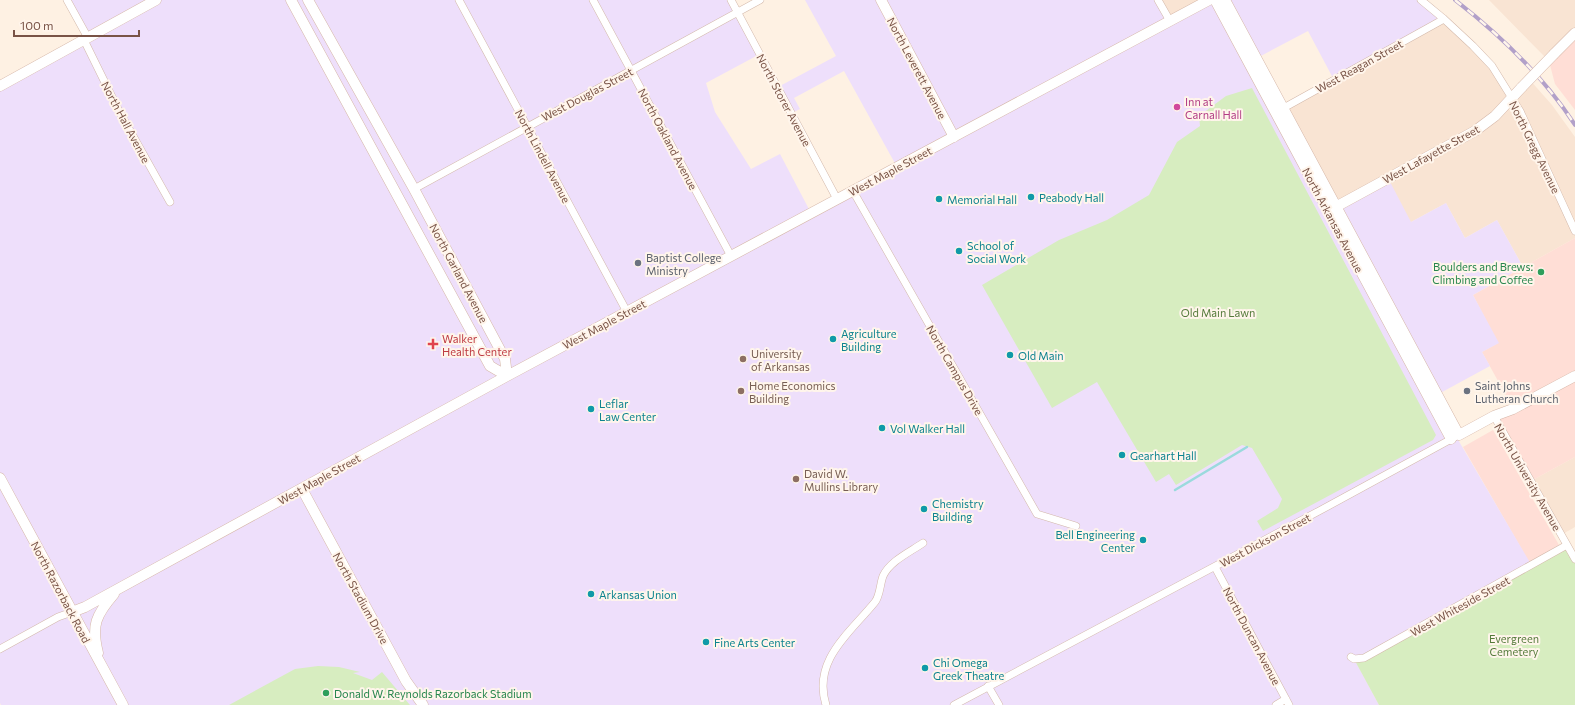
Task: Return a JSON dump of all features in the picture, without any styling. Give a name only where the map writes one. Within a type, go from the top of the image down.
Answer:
[{"type":"street","name":"North Hall Avenue","points":[[67,0],[119,111],[170,202]]},
{"type":"street","points":[[0,86],[156,0]]},
{"type":"street","name":"North Garland Avenue","points":[[291,0],[490,366],[507,376]]},
{"type":"street","name":"North Garland Avenue","points":[[308,0],[414,188],[504,359],[507,376]]},
{"type":"street","name":"North Lindell Avenue","points":[[459,0],[627,312]]},
{"type":"street","name":"North Oakland Avenue","points":[[593,0],[731,256]]},
{"type":"street","name":"North Storer Avenue","points":[[731,0],[837,199]]},
{"type":"street","name":"West Douglas Street","points":[[414,188],[760,0]]},
{"type":"street","name":"North Leverett Avenue","points":[[881,0],[954,136]]},
{"type":"street","points":[[1158,0],[1170,21]]},
{"type":"street","name":"West Maple Street","points":[[0,649],[58,618],[85,607],[507,376],[1209,0]]},
{"type":"street","name":"North Arkansas Avenue","points":[[1215,0],[1279,111],[1455,437]]},
{"type":"street","name":"North Arkansas Avenue","points":[[1225,0],[1279,111]]},
{"type":"street","name":"North Gregg Avenue","points":[[1421,0],[1444,19],[1492,66],[1512,98],[1534,139],[1575,231]]},
{"type":"street","name":"West Reagan Street","points":[[1279,111],[1444,19]]},
{"type":"street","name":"West Lafayette Street","points":[[1332,209],[1475,131],[1495,116],[1575,33]]},
{"type":"street","name":"North Campus Drive","points":[[852,191],[1038,514],[1076,526]]},
{"type":"street","name":"West Dickson Street","points":[[954,705],[1215,567],[1494,416],[1513,408],[1575,376]]},
{"type":"street","name":"North University Avenue","points":[[1494,416],[1575,559]]},
{"type":"street","name":"North Razorback Road","points":[[0,478],[123,705]]},
{"type":"street","name":"North Stadium Drive","points":[[302,489],[406,681],[422,705]]},
{"type":"street","points":[[826,705],[824,698],[824,677],[829,659],[843,638],[876,601],[884,575],[893,563],[923,543]]},
{"type":"street","name":"West Whiteside Street","points":[[1351,657],[1354,659],[1364,658],[1567,545]]},
{"type":"street","name":"North Duncan Avenue","points":[[1215,567],[1288,702]]},
{"type":"street","points":[[101,665],[96,647],[95,630],[97,616],[118,589]]},
{"type":"street","points":[[988,686],[999,705]]},
{"type":"street","points":[[1276,705],[1288,702]]},
{"type":"shaded area","name":"University of Arkansas","points":[[67,0],[731,0],[760,54],[706,83],[715,112],[751,169],[780,154],[811,213],[897,167],[844,71],[794,98],[800,109],[792,113],[778,87],[836,56],[805,0],[1158,0],[1170,21],[1209,0],[1421,0],[1444,19],[1334,80],[1308,31],[1257,58],[1336,207],[1388,178],[1411,222],[1446,203],[1465,238],[1497,220],[1523,267],[1473,295],[1499,343],[1482,352],[1490,366],[1433,397],[1532,566],[1355,660],[1379,705],[1,705],[0,490],[5,487],[0,478],[0,86],[88,38]]},
{"type":"shaded area","points":[[1158,0],[1209,0],[1170,21]]},
{"type":"shaded area","points":[[1489,0],[1575,0],[1575,33],[1554,54],[1544,56]]},
{"type":"shaded area","points":[[1444,19],[1473,46],[1511,98],[1529,79],[1552,105],[1575,137],[1575,238],[1523,267],[1497,220],[1465,238],[1446,203],[1411,222],[1336,207],[1283,109]]},
{"type":"shaded area","points":[[1575,33],[1575,110],[1555,84],[1550,65],[1544,56],[1554,54]]},
{"type":"shaded area","points":[[1575,238],[1575,457],[1531,481],[1494,416],[1513,408],[1482,352],[1498,343],[1473,295]]},
{"type":"shaded area","points":[[1493,430],[1559,545],[1529,562],[1463,447]]},
{"type":"shaded area","points":[[1575,457],[1575,527],[1561,535],[1531,481]]},
{"type":"green space","name":"Old Main Lawn","points":[[1252,88],[1436,435],[1433,440],[1263,531],[1257,521],[1278,508],[1282,499],[1252,448],[1242,445],[1176,485],[1169,474],[1156,482],[1097,382],[1052,408],[982,285],[1059,240],[1107,220],[1149,195],[1177,142],[1200,126],[1199,116],[1226,96]]},
{"type":"green space","name":"Evergreen Cemetery","points":[[1567,545],[1575,559],[1575,705],[1379,705],[1354,659]]},
{"type":"green space","name":"Donald W. Reynolds Razorback Stadium","points":[[318,666],[339,667],[360,672],[353,673],[372,680],[382,672],[410,705],[229,705],[295,669]]},
{"type":"waterway","points":[[1175,490],[1247,447]]},
{"type":"railway","points":[[1455,0],[1505,42],[1550,90],[1575,125]]},
{"type":"place","name":"Inn at Carnall Hall","points":[[1177,107]]},
{"type":"place","name":"Peabody Hall","points":[[1031,197]]},
{"type":"place","name":"Memorial Hall","points":[[939,199]]},
{"type":"place","name":"School of Social Work","points":[[959,251]]},
{"type":"place","name":"Baptist College Ministry","points":[[638,263]]},
{"type":"place","name":"Boulders and Brews: Climbing and Coffee","points":[[1541,272]]},
{"type":"place","name":"Agriculture Building","points":[[833,339]]},
{"type":"place","name":"Walker Health Center","points":[[433,344]]},
{"type":"place","name":"Old Main","points":[[1010,355]]},
{"type":"place","name":"University of Arkansas","points":[[743,359]]},
{"type":"place","name":"Home Economics Building","points":[[741,391]]},
{"type":"place","name":"Saint Johns Lutheran Church","points":[[1467,391]]},
{"type":"place","name":"Leflar Law Center","points":[[591,409]]},
{"type":"place","name":"Vol Walker Hall","points":[[882,428]]},
{"type":"place","name":"Gearhart Hall","points":[[1122,455]]},
{"type":"place","name":"David W. Mullins Library","points":[[796,479]]},
{"type":"place","name":"Chemistry Building","points":[[924,509]]},
{"type":"place","name":"Bell Engineering Center","points":[[1143,540]]},
{"type":"place","name":"Arkansas Union","points":[[591,594]]},
{"type":"place","name":"Fine Arts Center","points":[[706,642]]},
{"type":"place","name":"Chi Omega Greek Theatre","points":[[925,668]]},
{"type":"place","name":"Donald W. Reynolds Razorback Stadium","points":[[326,693]]}]
